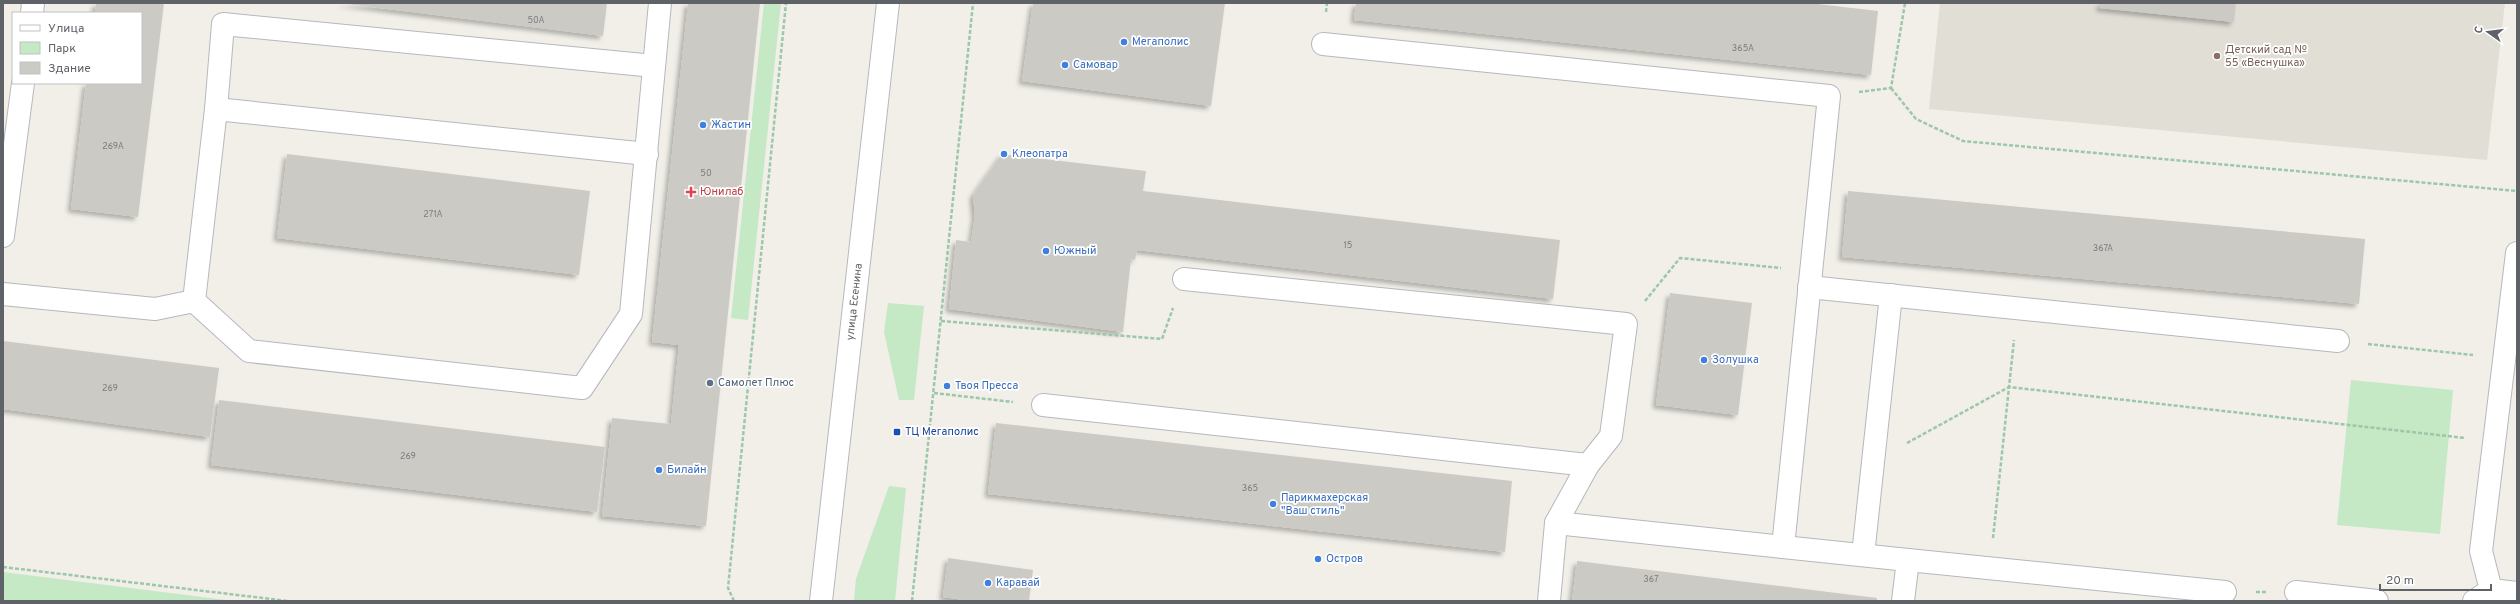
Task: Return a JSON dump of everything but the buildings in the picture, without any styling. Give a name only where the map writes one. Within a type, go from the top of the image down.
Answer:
[{"type":"street","points":[[194,301],[249,352],[582,388],[631,314],[660,3]]},
{"type":"street","name":"улица Есенина","points":[[821,601],[888,3]]},
{"type":"street","points":[[194,301],[216,109],[223,24],[654,66]]},
{"type":"street","points":[[1323,44],[1829,96],[1783,547]]},
{"type":"street","points":[[3,236],[23,84]]},
{"type":"street","points":[[216,109],[646,154]]},
{"type":"street","points":[[2517,253],[2481,551],[2482,596],[2517,593]]},
{"type":"street","points":[[1184,279],[1626,324],[1611,436],[1588,464],[1556,523],[1549,601]]},
{"type":"street","points":[[1810,279],[1891,295],[2338,341]]},
{"type":"street","points":[[3,294],[155,309],[194,301]]},
{"type":"street","points":[[1863,555],[1891,295]]},
{"type":"street","points":[[1043,405],[1588,464]]},
{"type":"street","points":[[1556,523],[2225,592]]},
{"type":"street","points":[[1903,601],[1908,560]]},
{"type":"street","points":[[2296,592],[2377,601]]},
{"type":"path","points":[[734,601],[728,588],[786,3]]},
{"type":"path","points":[[912,601],[973,3]]},
{"type":"path","points":[[1905,3],[1891,88],[1916,119],[1963,141],[2517,191]]},
{"type":"path","points":[[1829,96],[1891,88]]},
{"type":"path","points":[[1626,324],[1680,258],[1810,279]]},
{"type":"path","points":[[941,321],[1162,340],[1184,279]]},
{"type":"path","points":[[1990,568],[2017,308]]},
{"type":"path","points":[[2338,341],[2504,358]]},
{"type":"path","points":[[1873,462],[2009,387],[2494,441]]},
{"type":"path","points":[[934,393],[1043,405]]},
{"type":"path","points":[[3,567],[288,601]]},
{"type":"path","points":[[2225,592],[2296,592]]},
{"type":"shaded area","name":"Детский сад № 55 «Веснушка»","points":[[1940,3],[2505,3],[2487,160],[1929,109]]},
{"type":"green space","points":[[764,3],[781,3],[748,320],[731,318]]},
{"type":"green space","points":[[888,303],[924,306],[914,400],[899,400],[884,332]]},
{"type":"green space","points":[[2351,380],[2453,390],[2440,534],[2337,525]]},
{"type":"green space","points":[[889,486],[906,488],[895,601],[854,601],[856,579]]},
{"type":"green space","points":[[3,572],[234,601],[3,601]]},
{"type":"place","name":"Мегаполис","points":[[1124,42]]},
{"type":"place","name":"Детский сад № 55 «Веснушка»","points":[[2217,56]]},
{"type":"place","name":"Самовар","points":[[1065,65]]},
{"type":"place","name":"Жастин","points":[[703,125]]},
{"type":"place","name":"Клеопатра","points":[[1004,154]]},
{"type":"place","name":"Юнилаб","points":[[691,192]]},
{"type":"place","name":"Южный","points":[[1046,251]]},
{"type":"place","name":"Золушка","points":[[1704,360]]},
{"type":"place","name":"Самолет Плюс","points":[[710,383]]},
{"type":"place","name":"Твоя Пресса","points":[[947,386]]},
{"type":"place","name":"ТЦ Мегаполис","points":[[897,432]]},
{"type":"place","name":"Билайн","points":[[659,470]]},
{"type":"place","name":"Парикмахерская \"Ваш стиль\"","points":[[1273,504]]},
{"type":"place","name":"Остров","points":[[1318,559]]},
{"type":"place","name":"Каравай","points":[[988,583]]}]
